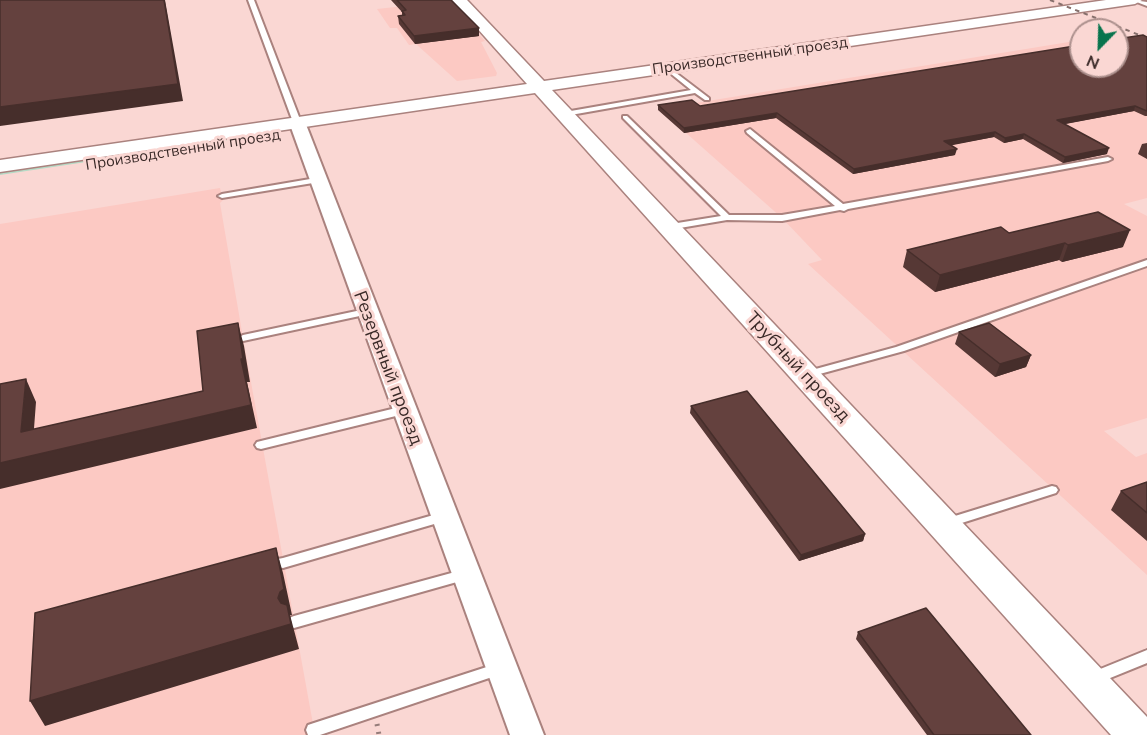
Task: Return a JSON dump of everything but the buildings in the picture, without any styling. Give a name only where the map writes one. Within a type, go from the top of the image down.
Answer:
[{"type":"street","name":"Трубный проезд","points":[[459,0],[1137,735]]},
{"type":"street","name":"Производственный проезд","points":[[0,166],[298,126],[365,113],[1135,0]]},
{"type":"street","name":"Производственный проезд","points":[[0,178],[270,138],[298,126]]},
{"type":"street","name":"Резервный проезд","points":[[298,126],[316,180],[527,735]]},
{"type":"lane","name":"Резервный проезд","points":[[251,0],[298,126]]},
{"type":"lane","points":[[1135,0],[1147,4]]},
{"type":"lane","points":[[667,68],[707,99]]},
{"type":"lane","points":[[565,114],[696,91]]},
{"type":"lane","points":[[624,117],[727,217]]},
{"type":"lane","points":[[750,131],[844,209]]},
{"type":"lane","points":[[669,227],[727,217],[782,219],[1108,159]]},
{"type":"lane","points":[[222,196],[316,180]]},
{"type":"lane","points":[[805,375],[900,349],[1147,263]]},
{"type":"lane","points":[[243,339],[366,312]]},
{"type":"lane","points":[[261,445],[404,410]]},
{"type":"lane","points":[[943,524],[1052,490]]},
{"type":"lane","points":[[283,563],[445,517]]},
{"type":"lane","points":[[294,622],[466,574]]},
{"type":"lane","points":[[1087,681],[1147,656]]},
{"type":"lane","points":[[314,730],[502,668]]},
{"type":"shaded area","points":[[450,1],[485,41],[481,42],[497,73],[496,76],[457,81],[416,44],[409,45],[397,28],[390,28],[377,9]]},
{"type":"shaded area","points":[[1129,38],[1147,45],[1147,198],[1124,204],[1147,216],[1147,418],[1104,431],[1136,457],[1147,453],[1147,575],[808,264],[822,260],[782,218],[659,109],[1069,42],[1069,78],[1129,78]]},
{"type":"shaded area","points":[[220,188],[223,200],[220,203],[243,338],[315,735],[0,735],[0,224]]},
{"type":"green space","points":[[263,131],[265,135],[0,175],[0,170]]},
{"type":"railway","points":[[1050,0],[1147,38]]}]
